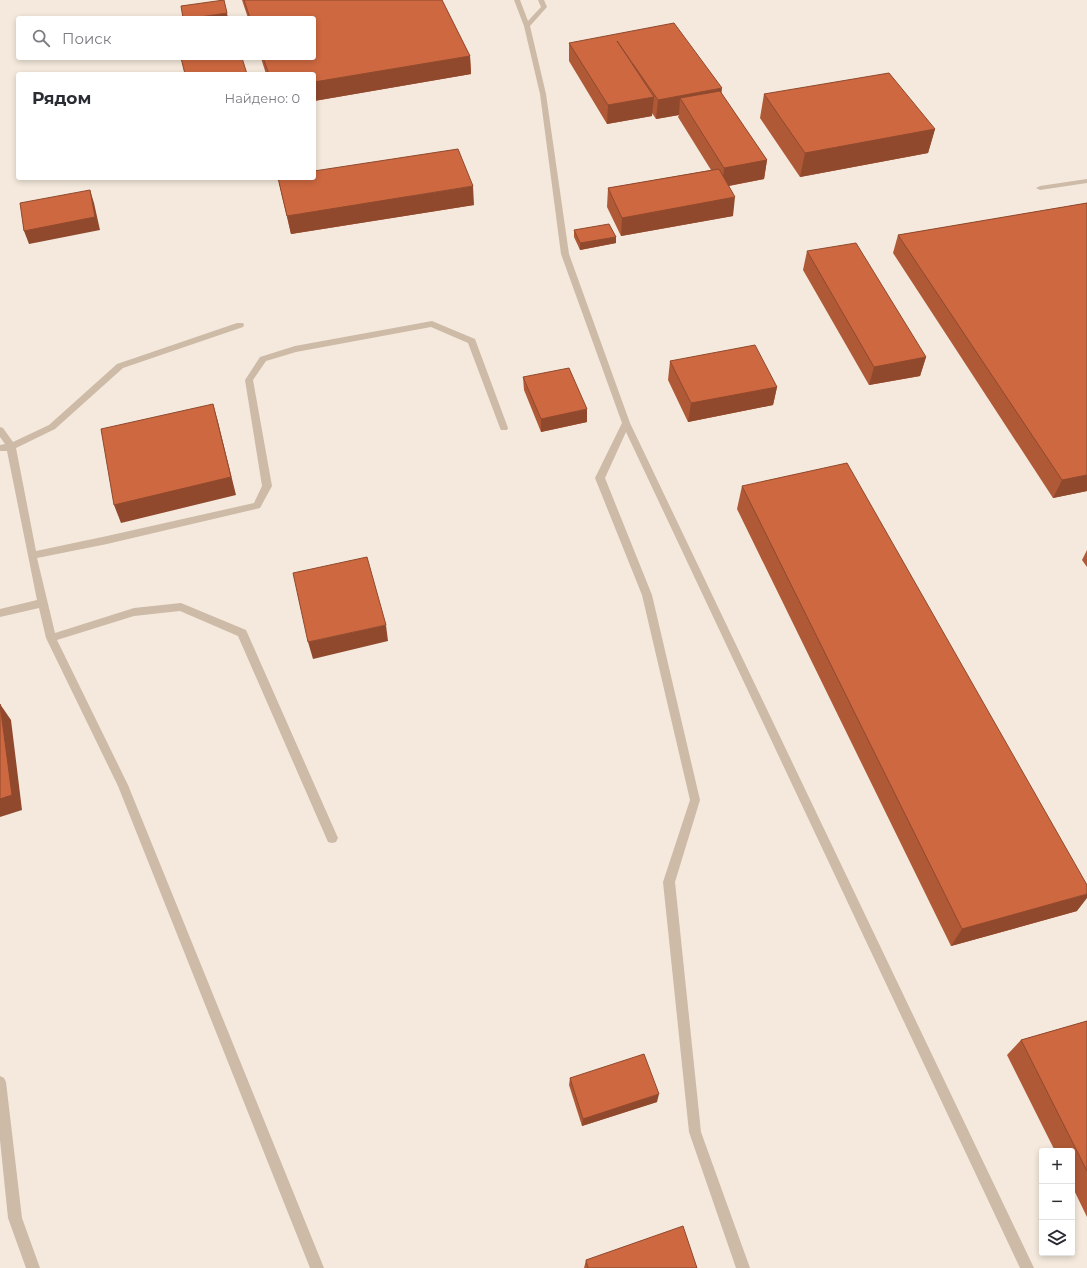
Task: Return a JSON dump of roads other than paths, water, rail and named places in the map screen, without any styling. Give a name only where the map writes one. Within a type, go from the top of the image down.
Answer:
[{"type":"lane","points":[[517,0],[527,26],[543,94],[565,254],[626,423],[1027,1268]]},
{"type":"lane","points":[[527,26],[544,7],[541,0]]},
{"type":"lane","points":[[1040,188],[1087,181]]},
{"type":"lane","points":[[32,554],[107,540],[257,506],[267,486],[249,380],[263,359],[295,349],[432,324],[472,341],[504,428]]},
{"type":"lane","points":[[6,448],[52,427],[120,366],[240,325]]},
{"type":"lane","points":[[626,423],[600,478],[647,595],[695,800],[669,882],[671,906],[695,1132],[743,1268]]},
{"type":"lane","points":[[0,430],[6,448],[32,554],[51,638],[123,785],[317,1268]]},
{"type":"lane","points":[[0,613],[42,603]]},
{"type":"lane","points":[[51,638],[134,612],[181,607],[242,633],[332,838]]},
{"type":"lane","points":[[0,1082],[15,1218],[33,1268]]}]
